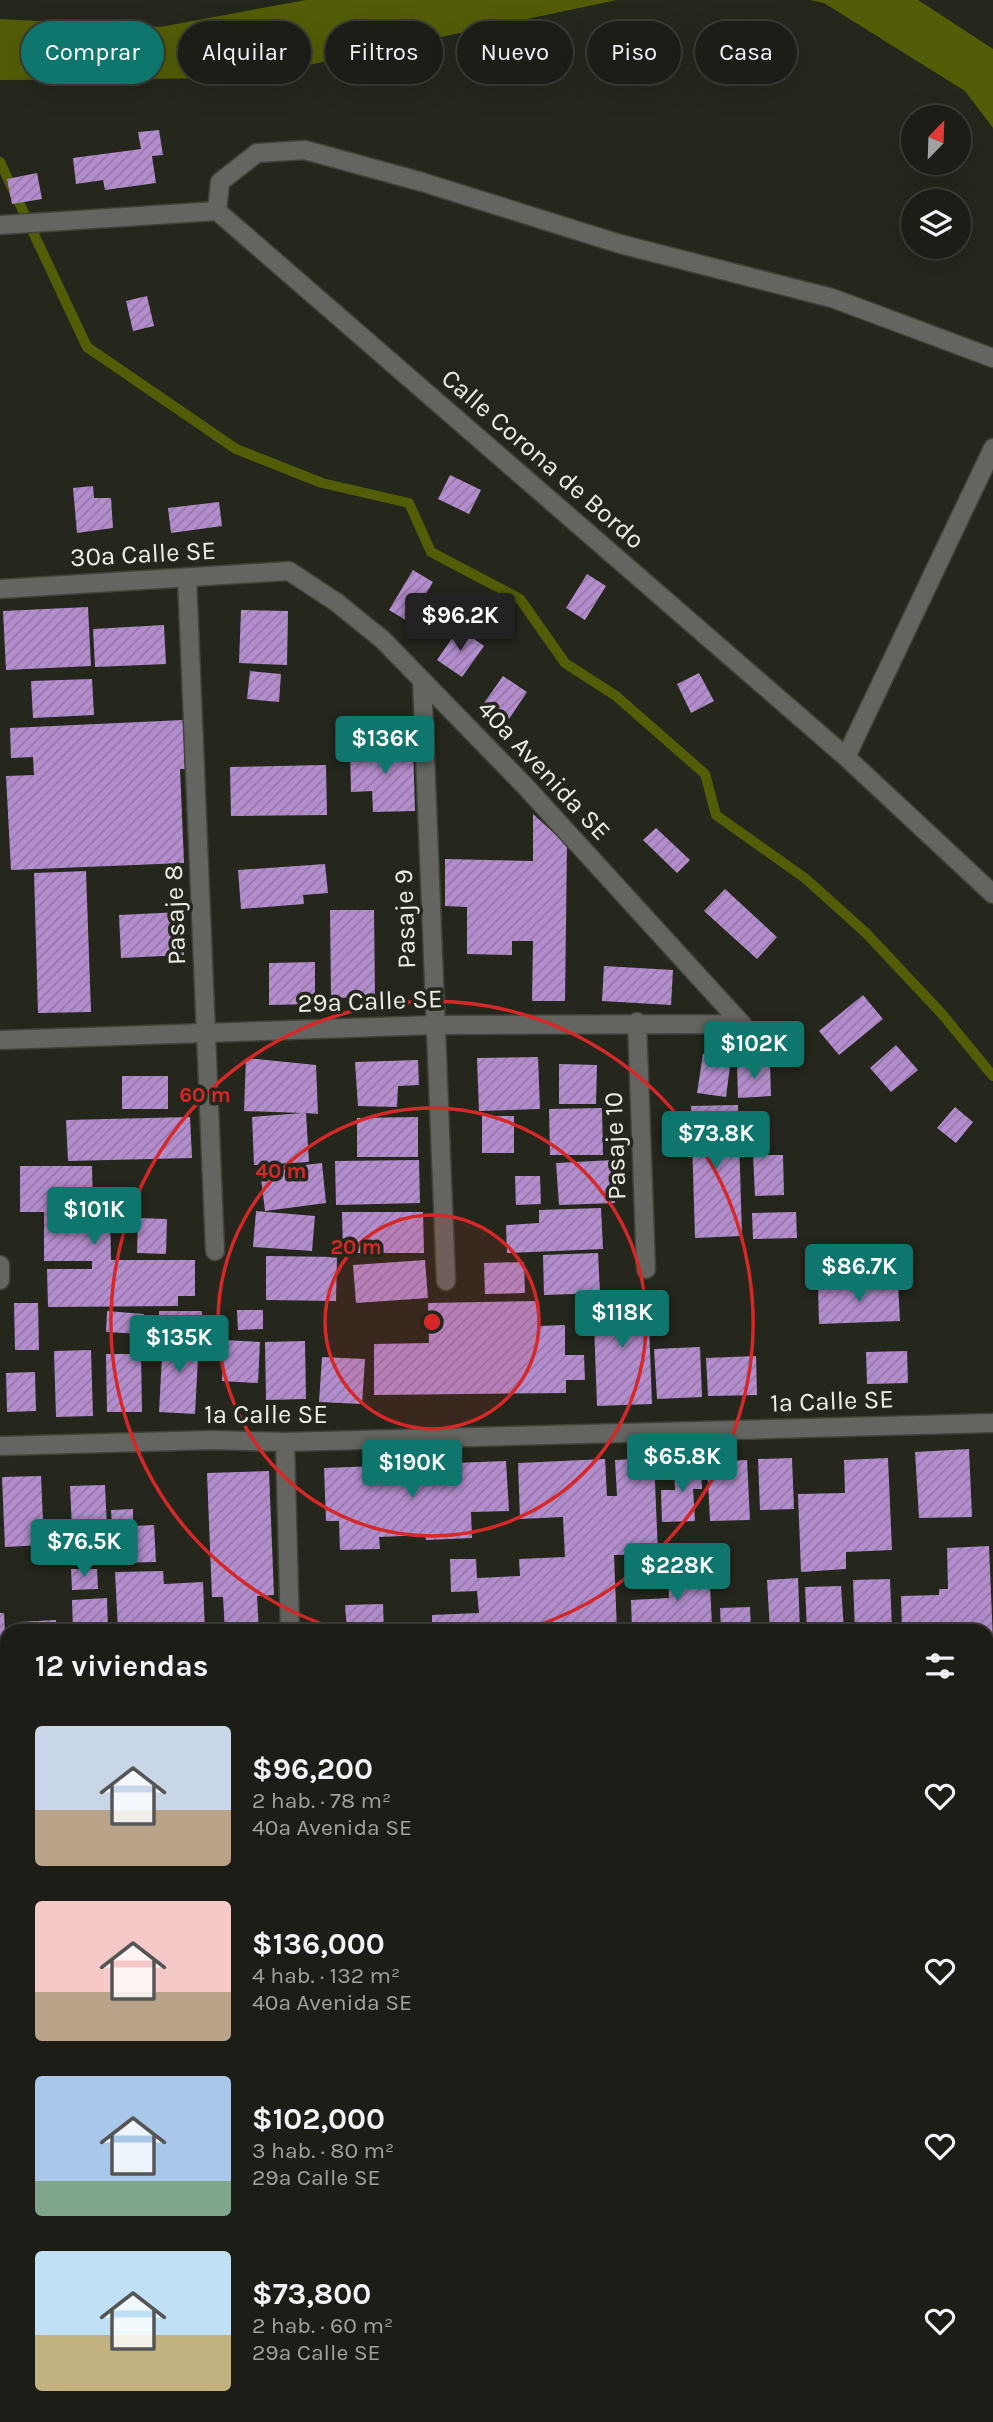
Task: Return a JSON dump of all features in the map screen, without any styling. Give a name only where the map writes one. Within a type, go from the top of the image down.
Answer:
[{"type":"street","points":[[0,225],[217,211],[220,182],[257,152],[305,150],[422,182],[621,244],[832,298],[993,358]]},
{"type":"street","name":"Calle Corona de Bordo","points":[[217,211],[846,757],[993,894]]},
{"type":"street","points":[[846,757],[993,448]]},
{"type":"street","name":"30a Calle SE","points":[[0,589],[289,571]]},
{"type":"street","name":"40a Avenida SE","points":[[289,571],[355,617],[422,680],[526,787],[742,1024]]},
{"type":"street","name":"Pasaje 8","points":[[187,578],[215,1251]]},
{"type":"street","name":"Pasaje 9","points":[[422,680],[446,1281]]},
{"type":"street","name":"29a Calle SE","points":[[0,1040],[435,1026],[637,1022],[742,1024]]},
{"type":"street","name":"Pasaje 10","points":[[637,1022],[646,1269]]},
{"type":"street","points":[[0,1265],[1,1280]]},
{"type":"street","name":"1a Calle SE","points":[[0,1446],[212,1440],[285,1442],[993,1423]]},
{"type":"street","points":[[285,1442],[290,1624]]},
{"type":"shaded area","points":[[306,0],[617,0],[517,21],[457,21],[457,34],[443,37],[443,21],[325,21],[325,62],[311,65],[311,21],[192,21]]},
{"type":"shaded area","points":[[810,0],[918,0],[993,49],[993,128],[965,91],[824,3]]},
{"type":"shaded area","points":[[0,19],[40,21],[21,21],[21,80],[0,80]]},
{"type":"shaded area","points":[[178,24],[178,79],[164,79],[164,26]]},
{"type":"building","points":[[159,130],[163,155],[152,156],[156,183],[105,190],[103,180],[76,184],[73,158],[141,149],[138,132]]},
{"type":"building","points":[[37,173],[42,199],[12,204],[7,179]]},
{"type":"building","points":[[147,296],[154,326],[133,331],[126,301]]},
{"type":"building","points":[[450,475],[481,490],[469,514],[438,499]]},
{"type":"building","points":[[93,486],[94,498],[111,498],[113,528],[77,533],[73,488]]},
{"type":"building","points":[[219,502],[222,526],[171,533],[168,508]]},
{"type":"building","points":[[413,570],[433,582],[409,622],[389,610]]},
{"type":"building","points":[[587,574],[606,586],[585,620],[566,608]]},
{"type":"building","points":[[88,607],[91,666],[6,670],[3,611]]},
{"type":"building","points":[[241,610],[288,611],[287,665],[239,663]]},
{"type":"building","points":[[164,625],[166,664],[95,667],[93,629]]},
{"type":"building","points":[[459,628],[484,646],[462,677],[437,660]]},
{"type":"building","points":[[250,671],[281,674],[279,702],[247,699]]},
{"type":"building","points":[[699,673],[714,701],[691,713],[677,684]]},
{"type":"building","points":[[503,676],[527,692],[509,719],[484,703]]},
{"type":"building","points":[[92,679],[94,715],[33,718],[31,681]]},
{"type":"building","points":[[183,720],[185,769],[180,769],[184,863],[11,870],[6,776],[34,775],[33,757],[11,758],[10,728]]},
{"type":"building","points":[[413,744],[415,811],[373,812],[372,791],[351,792],[350,746]]},
{"type":"building","points":[[326,765],[327,815],[231,816],[230,767]]},
{"type":"building","points":[[533,814],[567,845],[565,1001],[532,1001],[533,941],[512,941],[512,955],[467,954],[467,907],[445,906],[445,859],[533,861]]},
{"type":"building","points":[[656,828],[690,860],[677,873],[643,840]]},
{"type":"building","points":[[325,864],[328,893],[303,895],[304,904],[241,909],[238,870]]},
{"type":"building","points":[[86,871],[91,1012],[38,1013],[34,873]]},
{"type":"building","points":[[725,889],[777,937],[757,959],[704,911]]},
{"type":"building","points":[[330,910],[374,910],[375,997],[331,998]]},
{"type":"building","points":[[181,912],[184,955],[121,958],[119,915]]},
{"type":"building","points":[[315,962],[315,1004],[269,1005],[269,963]]},
{"type":"building","points":[[604,966],[673,970],[671,1005],[602,1001]]},
{"type":"building","points":[[863,995],[883,1019],[839,1055],[819,1031]]},
{"type":"building","points":[[896,1045],[918,1070],[891,1092],[870,1068]]},
{"type":"building","points":[[703,1054],[731,1058],[726,1097],[697,1093]]},
{"type":"building","points":[[538,1057],[540,1109],[479,1111],[477,1058]]},
{"type":"building","points":[[246,1058],[316,1065],[318,1114],[306,1113],[309,1162],[254,1165],[252,1117],[303,1113],[244,1111]]},
{"type":"building","points":[[418,1060],[419,1085],[398,1086],[397,1107],[358,1106],[355,1062]]},
{"type":"building","points":[[559,1064],[597,1065],[596,1104],[559,1104]]},
{"type":"building","points":[[737,1064],[770,1064],[771,1096],[738,1098]]},
{"type":"building","points":[[122,1076],[168,1076],[168,1109],[122,1109]]},
{"type":"building","points":[[738,1105],[742,1236],[695,1238],[691,1106]]},
{"type":"building","points":[[955,1107],[973,1122],[956,1143],[937,1128]]},
{"type":"building","points":[[602,1108],[603,1155],[550,1155],[549,1109]]},
{"type":"building","points":[[482,1116],[514,1116],[514,1153],[482,1153]]},
{"type":"building","points":[[190,1117],[192,1158],[68,1161],[66,1120]]},
{"type":"building","points":[[418,1117],[418,1157],[357,1157],[357,1118]]},
{"type":"building","points":[[753,1155],[783,1155],[784,1195],[755,1196]]},
{"type":"building","points":[[419,1160],[420,1203],[336,1205],[335,1161]]},
{"type":"building","points":[[613,1160],[615,1203],[559,1205],[556,1163]]},
{"type":"building","points":[[322,1163],[326,1203],[265,1211],[260,1170]]},
{"type":"building","points":[[20,1166],[92,1166],[93,1212],[110,1212],[111,1260],[195,1260],[195,1296],[178,1296],[178,1306],[48,1307],[47,1269],[92,1269],[92,1261],[44,1261],[44,1212],[20,1212]]},
{"type":"building","points":[[515,1176],[540,1176],[541,1204],[516,1205]]},
{"type":"building","points":[[601,1208],[603,1249],[507,1253],[506,1225],[539,1223],[539,1210]]},
{"type":"building","points":[[256,1211],[315,1216],[312,1251],[253,1247]]},
{"type":"building","points":[[342,1212],[423,1212],[424,1253],[343,1253]]},
{"type":"building","points":[[796,1212],[797,1238],[753,1239],[752,1213]]},
{"type":"building","points":[[138,1218],[167,1219],[166,1254],[137,1253]]},
{"type":"building","points":[[598,1253],[600,1293],[544,1295],[543,1255]]},
{"type":"building","points":[[266,1256],[337,1257],[336,1301],[266,1300]]},
{"type":"building","points":[[425,1260],[428,1298],[356,1303],[353,1265]]},
{"type":"building","points":[[524,1262],[525,1293],[485,1294],[484,1263]]},
{"type":"building","points":[[898,1284],[900,1321],[819,1324],[818,1287]]},
{"type":"building","points":[[648,1295],[652,1404],[597,1406],[593,1297]]},
{"type":"building","points":[[539,1301],[540,1326],[565,1325],[565,1355],[584,1355],[585,1380],[566,1380],[566,1393],[374,1395],[374,1344],[429,1343],[428,1303]]},
{"type":"building","points":[[14,1303],[38,1303],[39,1350],[15,1350]]},
{"type":"building","points":[[237,1310],[263,1310],[263,1329],[238,1330]]},
{"type":"building","points":[[107,1311],[144,1314],[142,1334],[106,1332]]},
{"type":"building","points":[[159,1311],[202,1311],[202,1332],[159,1332]]},
{"type":"building","points":[[163,1337],[199,1339],[195,1414],[159,1412]]},
{"type":"building","points":[[224,1340],[260,1342],[258,1383],[222,1381]]},
{"type":"building","points":[[305,1341],[306,1399],[266,1400],[265,1342]]},
{"type":"building","points":[[700,1347],[702,1397],[657,1399],[654,1349]]},
{"type":"building","points":[[91,1350],[93,1416],[56,1417],[54,1351]]},
{"type":"building","points":[[907,1351],[908,1383],[867,1384],[866,1352]]},
{"type":"building","points":[[106,1354],[141,1354],[142,1412],[107,1412]]},
{"type":"building","points":[[756,1356],[757,1395],[708,1396],[706,1358]]},
{"type":"building","points":[[322,1357],[365,1359],[362,1404],[319,1402]]},
{"type":"building","points":[[35,1372],[36,1411],[7,1412],[6,1373]]},
{"type":"building","points":[[969,1449],[972,1517],[919,1518],[915,1452]]},
{"type":"building","points":[[654,1458],[658,1554],[614,1555],[617,1624],[432,1624],[432,1615],[479,1613],[477,1591],[451,1592],[450,1559],[476,1559],[477,1578],[520,1576],[519,1559],[565,1557],[563,1517],[520,1519],[518,1463],[605,1459],[607,1496],[617,1496],[615,1460]]},
{"type":"building","points":[[792,1458],[794,1509],[760,1510],[758,1459]]},
{"type":"building","points":[[888,1458],[892,1550],[846,1552],[846,1569],[801,1572],[798,1494],[845,1493],[844,1460]]},
{"type":"building","points":[[747,1460],[750,1520],[710,1521],[707,1462]]},
{"type":"building","points":[[506,1461],[509,1511],[471,1512],[472,1538],[426,1540],[425,1535],[379,1537],[380,1549],[340,1550],[339,1521],[326,1521],[324,1468]]},
{"type":"building","points":[[701,1464],[702,1489],[693,1489],[695,1521],[662,1522],[661,1490],[675,1490],[674,1465]]},
{"type":"building","points":[[269,1471],[274,1595],[257,1596],[259,1624],[225,1624],[223,1597],[212,1597],[207,1473]]},
{"type":"building","points":[[41,1476],[44,1545],[5,1547],[2,1477]]},
{"type":"building","points":[[105,1485],[107,1527],[72,1528],[70,1486]]},
{"type":"building","points":[[133,1509],[133,1526],[154,1525],[156,1562],[114,1563],[111,1510]]},
{"type":"building","points":[[989,1546],[992,1624],[902,1624],[901,1596],[939,1595],[939,1589],[948,1589],[947,1548]]},
{"type":"building","points":[[709,1565],[712,1624],[632,1624],[631,1600],[669,1598],[668,1567]]},
{"type":"building","points":[[71,1569],[97,1569],[98,1589],[72,1590]]},
{"type":"building","points":[[163,1571],[164,1584],[203,1582],[205,1624],[118,1624],[115,1572]]},
{"type":"building","points":[[798,1578],[800,1624],[770,1624],[767,1580]]},
{"type":"building","points":[[890,1579],[892,1624],[855,1624],[853,1580]]},
{"type":"building","points":[[841,1586],[844,1624],[807,1624],[805,1587]]},
{"type":"building","points":[[107,1598],[108,1624],[73,1624],[72,1600]]},
{"type":"building","points":[[383,1604],[384,1624],[346,1624],[345,1605]]},
{"type":"building","points":[[750,1607],[751,1624],[721,1624],[720,1608]]},
{"type":"building","points":[[0,1613],[4,1613],[5,1624],[0,1624]]},
{"type":"building","points":[[56,1620],[56,1624],[19,1624]]},
{"type":"waterway","points":[[0,162],[87,347],[236,449],[322,483],[409,503],[431,552],[520,599],[565,663],[616,696],[705,774],[716,815],[806,879],[866,933],[942,1014],[993,1076]]}]
